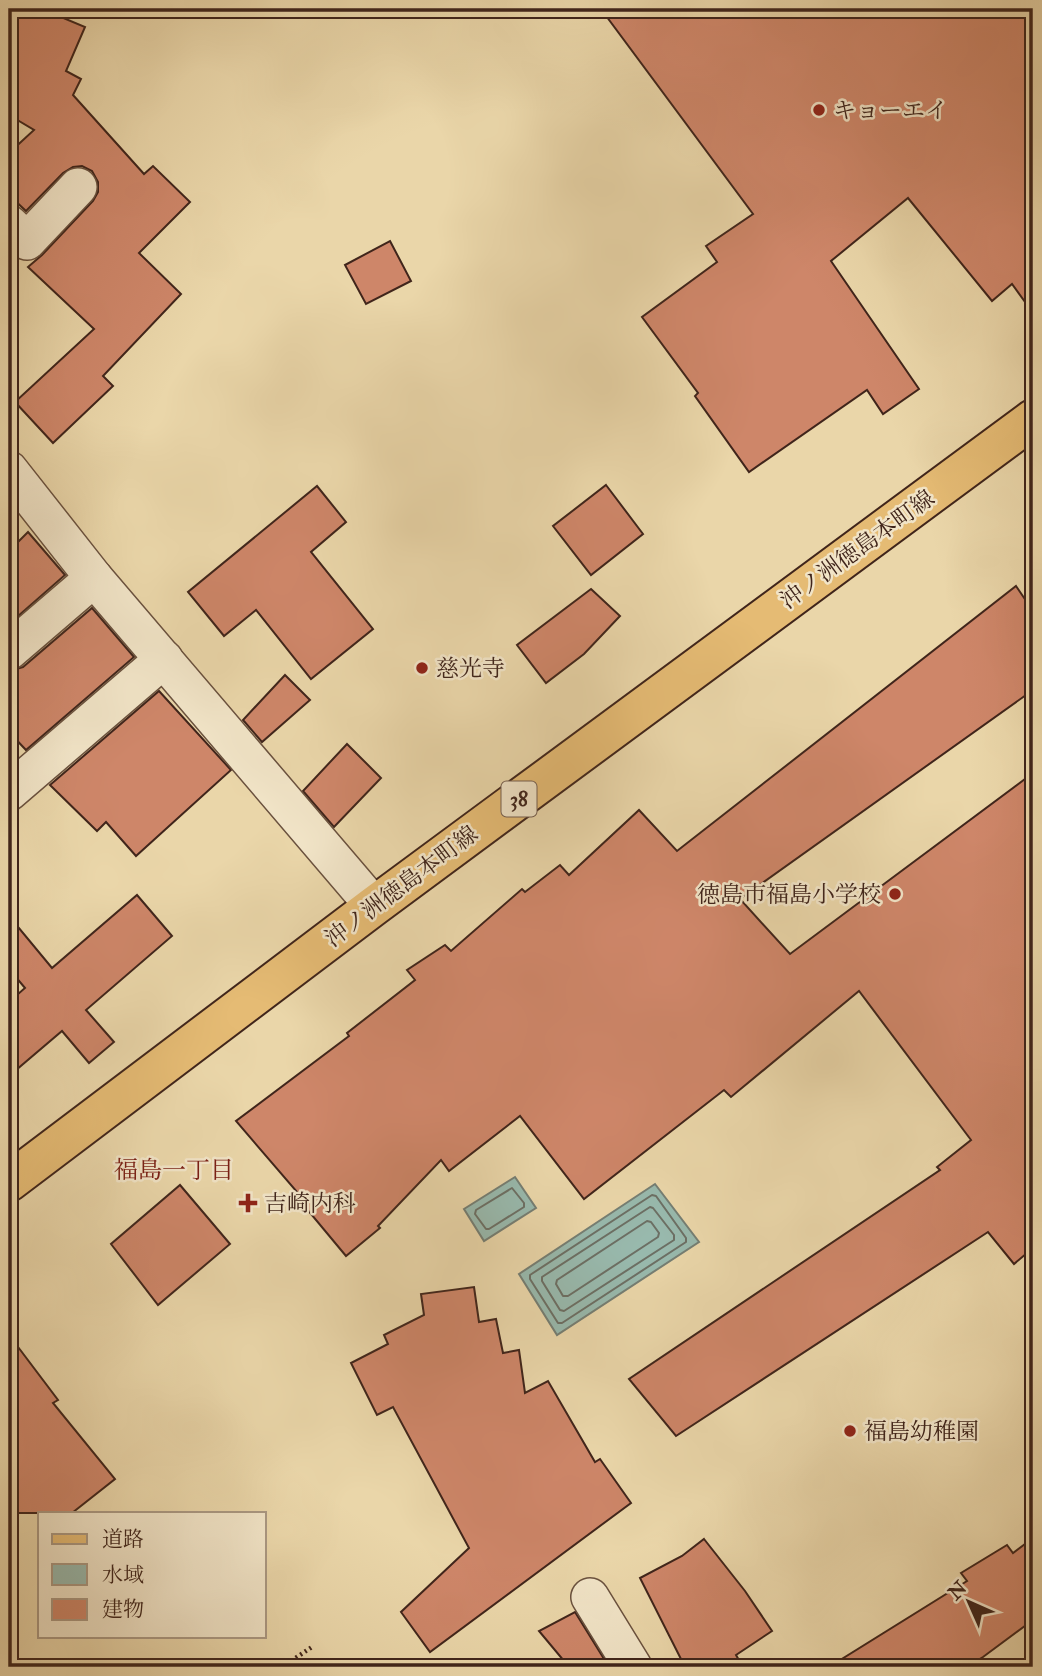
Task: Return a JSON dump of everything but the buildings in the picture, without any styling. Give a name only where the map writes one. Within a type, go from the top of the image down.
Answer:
[{"type":"main road","name":"沖ノ洲徳島本町線","points":[[9,1182],[374,906],[1033,419]]},
{"type":"street","points":[[9,223],[26,241],[78,187]]},
{"type":"street","points":[[9,470],[94,578],[374,906]]},
{"type":"street","points":[[9,651],[94,578]]},
{"type":"street","points":[[9,792],[164,659]]},
{"type":"street","points":[[590,1597],[633,1667]]},
{"type":"path","points":[[282,1667],[312,1647]]},
{"type":"water","points":[[515,1177],[536,1208],[484,1241],[464,1209]]},
{"type":"water","points":[[655,1184],[699,1242],[557,1335],[519,1274]]},
{"type":"place","name":"キョーエイ","points":[[819,110]]},
{"type":"place","name":"慈光寺","points":[[422,668]]},
{"type":"place","name":"徳島市福島小学校","points":[[895,894]]},
{"type":"place","name":"吉崎内科","points":[[248,1203]]},
{"type":"place","name":"福島幼稚園","points":[[850,1431]]},
{"type":"district","name":"福島一丁目","points":[[174,1170]]}]
